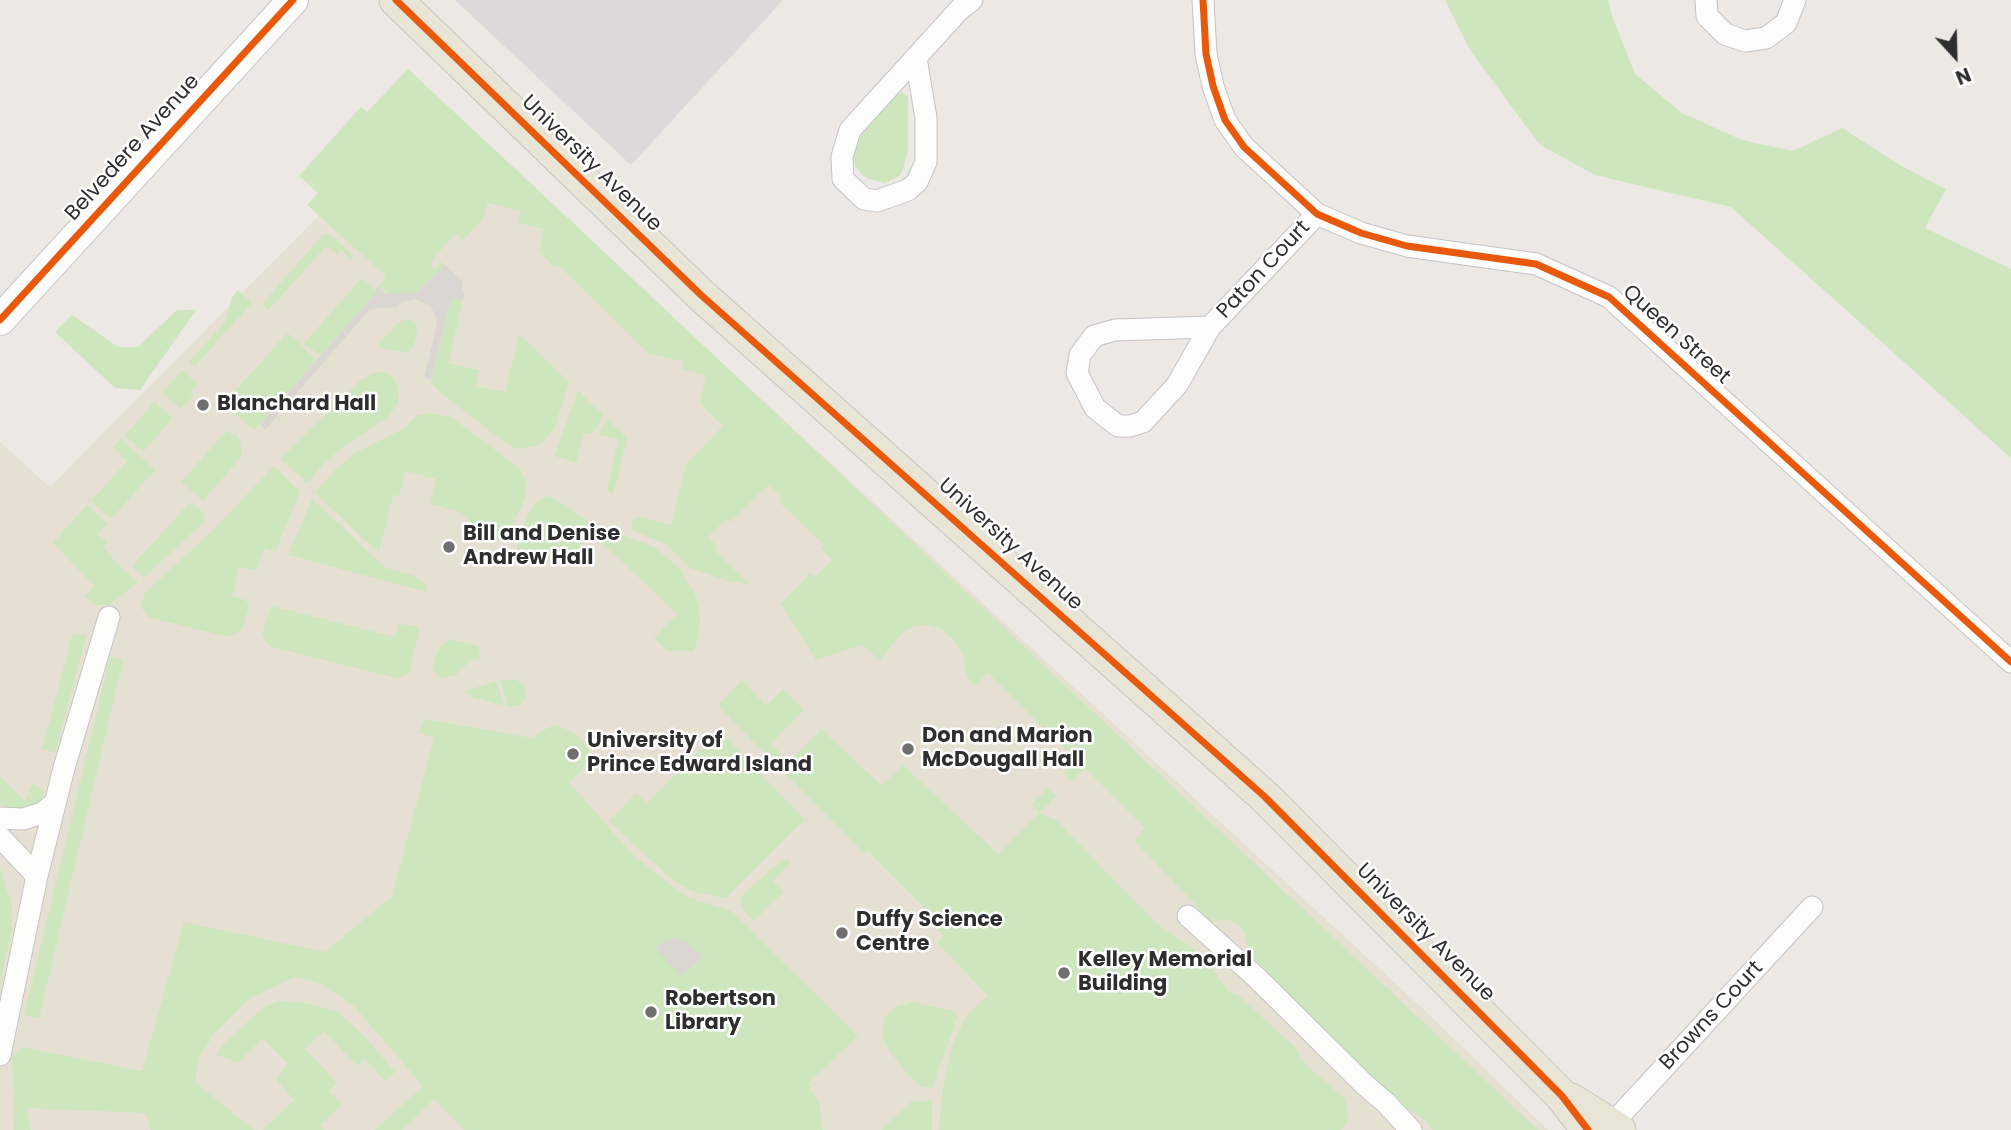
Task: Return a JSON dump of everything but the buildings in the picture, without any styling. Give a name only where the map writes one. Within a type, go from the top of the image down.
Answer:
[{"type":"main road","name":"Belvedere Avenue","points":[[0,320],[293,0]]},
{"type":"main road","name":"University Avenue","points":[[396,0],[701,295],[1265,797],[1562,1096],[1604,1129]]},
{"type":"street","points":[[916,58],[926,118],[926,162],[917,182],[908,190],[877,201],[864,199],[843,178],[842,157],[850,130],[960,9],[972,0]]},
{"type":"street","name":"Queen Street","points":[[1203,0],[1206,54],[1213,86],[1225,120],[1244,147],[1317,214],[1361,233],[1407,246],[1536,264],[1609,297],[2011,662]]},
{"type":"street","points":[[1706,0],[1707,16],[1724,34],[1745,41],[1766,38],[1786,23],[1794,0]]},
{"type":"street","name":"Paton Court","points":[[1210,327],[1115,330],[1094,336],[1080,355],[1077,373],[1095,408],[1118,426],[1143,422],[1177,385],[1210,327],[1317,214]]},
{"type":"street","points":[[0,1055],[55,803],[109,617]]},
{"type":"street","points":[[0,818],[23,819],[42,813],[55,803]]},
{"type":"street","points":[[0,837],[37,876]]},
{"type":"street","name":"Browns Court","points":[[1604,1129],[1812,907]]},
{"type":"street","points":[[1188,916],[1257,978],[1411,1130]]},
{"type":"shaded area","points":[[455,0],[783,0],[631,165]]},
{"type":"shaded area","name":"University of Prince Edward Island","points":[[429,93],[1420,1006],[1548,1130],[0,1130],[0,442],[50,487],[339,195]]},
{"type":"shaded area","points":[[445,265],[462,281],[462,292],[465,293],[463,300],[450,301],[431,380],[424,378],[437,324],[430,306],[415,299],[402,302],[396,307],[370,309],[265,430],[260,425],[376,292],[378,286],[386,294],[417,292]]},
{"type":"shaded area","points":[[665,940],[685,941],[702,957],[682,976],[655,948]]},
{"type":"green space","points":[[1445,0],[1608,0],[1635,74],[1682,113],[1742,140],[1793,151],[1842,128],[1903,167],[1946,189],[1925,228],[2011,269],[2011,458],[1731,207],[1595,175],[1540,145],[1470,50]]},
{"type":"green space","points":[[408,69],[1538,1130],[1432,1130],[1424,1119],[1401,1105],[1252,964],[1244,932],[1235,922],[1223,919],[1199,927],[1189,917],[1199,908],[1134,841],[1145,828],[1085,768],[1071,781],[1063,772],[1075,759],[988,673],[974,686],[967,676],[963,655],[954,640],[941,629],[930,625],[915,626],[902,633],[880,660],[862,645],[816,660],[781,604],[810,573],[815,577],[832,559],[821,549],[824,545],[778,501],[782,497],[769,485],[730,522],[726,519],[708,537],[718,547],[715,551],[749,584],[725,580],[690,568],[667,545],[632,530],[632,522],[639,517],[671,525],[686,464],[723,426],[700,403],[706,375],[682,369],[683,361],[649,354],[557,264],[554,267],[539,252],[544,229],[518,223],[521,211],[488,203],[483,219],[463,240],[456,234],[435,256],[430,264],[435,269],[441,262],[445,265],[421,289],[417,292],[389,294],[378,286],[386,276],[307,205],[318,193],[299,176],[361,107],[367,112]]},
{"type":"green space","points":[[902,92],[908,97],[908,149],[903,170],[898,177],[885,183],[870,179],[863,176],[855,166],[852,146]]},
{"type":"green space","points":[[328,233],[354,255],[351,259],[341,250],[337,254],[326,246],[268,311],[263,303],[323,234]]},
{"type":"green space","points":[[362,278],[376,292],[321,354],[318,354],[304,343]]},
{"type":"green space","points":[[238,290],[252,303],[195,366],[189,362],[225,322],[232,297]]},
{"type":"green space","points":[[463,300],[448,363],[479,370],[476,386],[505,392],[519,334],[569,382],[555,426],[538,445],[521,449],[509,446],[431,383],[450,301]]},
{"type":"green space","points":[[177,310],[196,310],[140,390],[115,388],[55,332],[72,315],[118,347],[138,347]]},
{"type":"green space","points":[[406,319],[417,325],[416,340],[411,350],[406,353],[379,347],[398,323]]},
{"type":"green space","points":[[286,334],[291,335],[316,360],[256,429],[252,429],[223,402]]},
{"type":"green space","points":[[182,370],[198,384],[191,392],[194,395],[181,409],[162,393]]},
{"type":"green space","points":[[385,372],[394,378],[399,388],[398,403],[388,417],[342,448],[323,464],[307,483],[280,459],[361,380],[373,373]]},
{"type":"green space","points":[[578,391],[603,415],[593,434],[584,433],[576,463],[554,456]]},
{"type":"green space","points":[[154,402],[173,418],[143,452],[125,435]]},
{"type":"green space","points":[[429,413],[451,417],[518,467],[527,483],[525,499],[511,528],[493,544],[460,512],[430,504],[436,479],[405,471],[399,496],[393,495],[379,553],[315,493],[335,470],[355,453],[401,430],[418,415]]},
{"type":"green space","points":[[607,419],[627,438],[613,495],[607,490],[618,440],[599,435]]},
{"type":"green space","points":[[227,430],[232,435],[235,433],[239,439],[241,457],[203,501],[181,482]]},
{"type":"green space","points":[[121,439],[155,470],[111,519],[91,501],[127,461],[113,447]]},
{"type":"green space","points":[[274,466],[300,492],[275,552],[264,549],[257,570],[239,567],[232,596],[246,600],[249,606],[242,630],[228,637],[148,617],[141,607],[145,593],[212,531]]},
{"type":"green space","points":[[551,496],[593,524],[654,547],[679,568],[694,592],[699,608],[700,625],[694,651],[668,651],[654,638],[677,614],[593,534],[561,566],[554,560],[516,551],[521,530],[533,505],[541,498]]},
{"type":"green space","points":[[312,499],[386,568],[416,576],[425,584],[427,592],[288,555]]},
{"type":"green space","points":[[190,502],[204,513],[205,521],[144,577],[132,566]]},
{"type":"green space","points":[[87,505],[107,524],[98,534],[107,542],[103,547],[112,559],[138,582],[109,605],[97,605],[84,596],[94,586],[53,543]]},
{"type":"green space","points":[[271,606],[395,637],[399,624],[417,626],[419,630],[409,672],[397,678],[269,646],[262,634]]},
{"type":"green space","points":[[73,632],[86,636],[55,753],[42,749]]},
{"type":"green space","points":[[450,639],[478,646],[481,658],[470,661],[455,676],[440,678],[432,669],[434,658],[441,645]]},
{"type":"green space","points":[[110,657],[123,660],[39,1018],[24,1015]]},
{"type":"green space","points":[[514,679],[524,684],[527,695],[521,704],[509,707],[500,681]]},
{"type":"green space","points":[[742,680],[766,706],[783,689],[804,710],[771,744],[789,762],[821,729],[882,786],[903,765],[998,854],[1039,813],[1031,805],[1047,788],[1056,796],[1040,813],[1056,820],[1157,924],[1194,949],[1211,966],[1228,991],[1239,996],[1299,1051],[1300,1059],[1345,1099],[1349,1120],[1341,1130],[939,1130],[942,1094],[951,1048],[966,1016],[987,996],[1007,1016],[937,942],[944,935],[920,911],[924,907],[868,851],[865,854],[720,708],[719,704]]},
{"type":"green space","points":[[496,681],[505,706],[473,697],[465,691]]},
{"type":"green space","points":[[424,719],[532,738],[554,725],[579,737],[588,748],[591,759],[570,783],[634,856],[686,897],[730,910],[858,1036],[808,1083],[820,1106],[823,1130],[464,1130],[434,1099],[402,1130],[375,1130],[423,1086],[355,1007],[321,984],[295,977],[252,997],[214,1034],[199,1058],[195,1082],[254,1130],[151,1130],[146,1113],[27,1108],[31,1130],[14,1130],[12,1057],[22,1047],[142,1071],[184,922],[325,952],[392,896],[434,738],[419,733]]},
{"type":"green space","points":[[720,731],[805,820],[725,898],[691,891],[667,875],[609,821],[636,793],[647,803]]},
{"type":"green space","points":[[0,776],[25,802],[32,783],[43,790],[35,807],[22,812],[6,809],[0,803]]},
{"type":"green space","points":[[786,859],[791,862],[773,881],[783,892],[754,921],[742,909],[744,893]]},
{"type":"green space","points":[[0,868],[12,906],[11,932],[0,986]]},
{"type":"green space","points":[[278,1001],[306,1003],[337,1011],[364,1036],[395,1072],[385,1081],[365,1059],[357,1066],[324,1031],[305,1048],[337,1083],[329,1091],[342,1105],[320,1125],[325,1130],[263,1130],[294,1100],[276,1079],[288,1064],[262,1038],[239,1062],[216,1055],[260,1010]]},
{"type":"green space","points":[[912,1002],[954,1011],[958,1016],[932,1088],[921,1087],[909,1076],[888,1049],[882,1035],[884,1018],[896,1007]]},
{"type":"green space","points":[[912,1101],[932,1101],[932,1130],[881,1130]]},
{"type":"cycle path","points":[[0,320],[293,0]]},
{"type":"cycle path","points":[[396,0],[701,295],[1265,797],[1562,1096],[1588,1130]]},
{"type":"cycle path","points":[[1203,0],[1206,54],[1213,86],[1225,120],[1244,147],[1317,214],[1361,233],[1407,246],[1536,264],[1609,297],[2011,662]]},
{"type":"place","name":"Blanchard Hall","points":[[203,405]]},
{"type":"place","name":"Bill and Denise Andrew Hall","points":[[449,547]]},
{"type":"place","name":"Don and Marion McDougall Hall","points":[[908,749]]},
{"type":"place","name":"University of Prince Edward Island","points":[[573,754]]},
{"type":"place","name":"Duffy Science Centre","points":[[842,933]]},
{"type":"place","name":"Kelley Memorial Building","points":[[1064,973]]},
{"type":"place","name":"Robertson Library","points":[[651,1012]]}]
